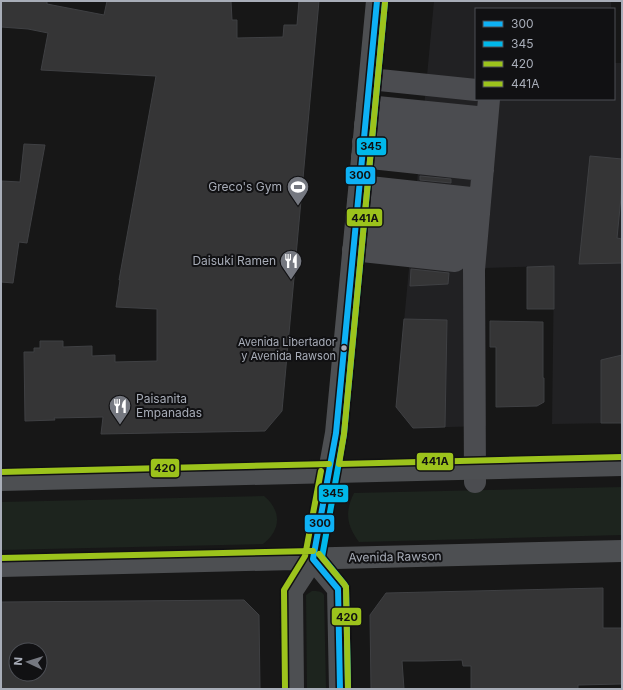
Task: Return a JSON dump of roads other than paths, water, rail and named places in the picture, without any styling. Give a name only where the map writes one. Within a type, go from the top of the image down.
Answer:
[{"type":"main road","points":[[294,689],[292,591],[313,559],[336,433],[377,1]]},
{"type":"main road","points":[[1,480],[329,472],[475,475],[622,465]]},
{"type":"main road","name":"Avenida Rawson","points":[[1,566],[622,551]]},
{"type":"main road","points":[[313,559],[338,589],[340,689]]},
{"type":"lane","points":[[370,79],[475,90]]},
{"type":"lane","points":[[360,179],[481,183]]},
{"type":"lane","points":[[360,179],[481,183]]},
{"type":"lane","points":[[360,179],[481,183]]},
{"type":"lane","points":[[360,179],[481,183]]},
{"type":"lane","points":[[360,179],[481,183]]},
{"type":"lane","points":[[475,475],[481,183]]},
{"type":"place","name":"Greco's Gym","points":[[298,206]]},
{"type":"place","name":"Daisuki Ramen","points":[[291,280]]},
{"type":"place","name":"Avenida Libertador y Avenida Rawson","points":[[344,348]]},
{"type":"place","name":"Paisanita Empanadas","points":[[120,426]]}]
